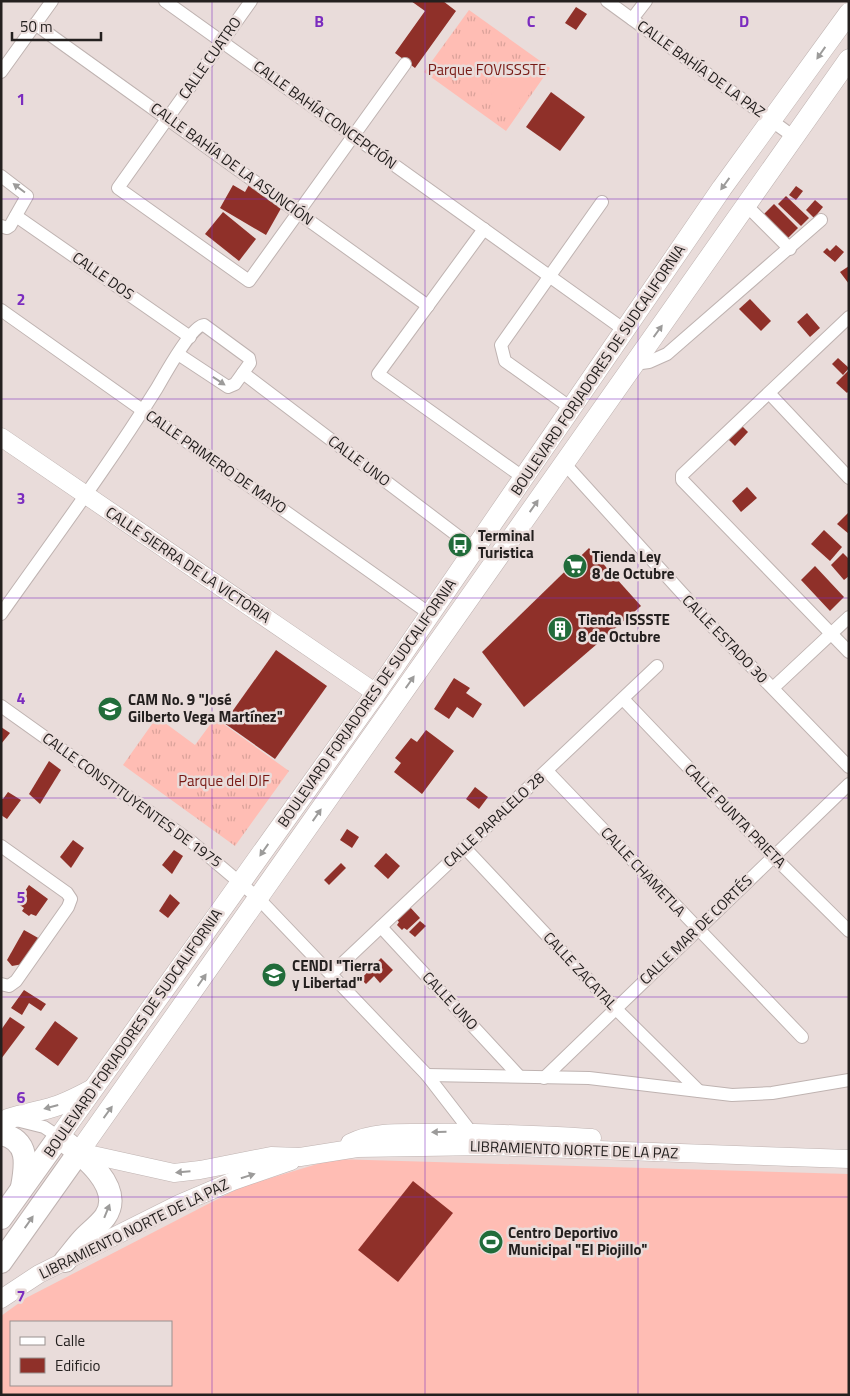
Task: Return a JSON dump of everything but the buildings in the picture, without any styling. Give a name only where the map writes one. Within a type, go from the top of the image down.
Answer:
[{"type":"highway","points":[[3,1124],[23,1149],[26,1160],[22,1188]]},
{"type":"highway","points":[[59,1137],[79,1152],[104,1180],[111,1201],[105,1217],[65,1261]]},
{"type":"highway","name":"BOULEVARD FORJADORES DE SUDCALIFORNIA","points":[[1,1218],[59,1137]]},
{"type":"highway","name":"BOULEVARD FORJADORES DE SUDCALIFORNIA","points":[[1,1262],[79,1152]]},
{"type":"main road","name":"BOULEVARD FORJADORES DE SUDCALIFORNIA","points":[[59,1137],[376,692],[718,194],[849,13]]},
{"type":"main road","name":"BOULEVARD FORJADORES DE SUDCALIFORNIA","points":[[79,1152],[849,59]]},
{"type":"main road","name":"CALLE SIERRA DE LA VICTORIA","points":[[1,437],[85,496],[376,692]]},
{"type":"main road","points":[[3,1124],[27,1112],[49,1109],[66,1103],[92,1089]]},
{"type":"main road","points":[[336,1151],[356,1140],[372,1135],[471,1132],[704,1143],[730,1154]]},
{"type":"main road","name":"LIBRAMIENTO NORTE DE LA PAZ","points":[[1,1299],[19,1286],[65,1261],[179,1204],[233,1180],[300,1157],[336,1151],[357,1148],[486,1146],[849,1158]]},
{"type":"main road","name":"LIBRAMIENTO NORTE DE LA PAZ","points":[[79,1152],[174,1172],[200,1170],[271,1156],[300,1157]]},
{"type":"street","points":[[1,72],[52,1]]},
{"type":"street","name":"CALLE BAHÍA CONCEPCIÓN","points":[[165,1],[626,330]]},
{"type":"street","name":"CALLE CUATRO","points":[[251,1],[118,188],[249,281],[299,212]]},
{"type":"street","name":"CALLE BAHÍA DE LA PAZ","points":[[607,1],[794,137]]},
{"type":"street","points":[[632,19],[646,1]]},
{"type":"street","name":"CALLE BAHÍA DE LA ASUNCIÓN","points":[[36,24],[428,306]]},
{"type":"street","points":[[299,212],[405,64]]},
{"type":"street","points":[[1,176],[28,196],[7,228],[1,226]]},
{"type":"street","points":[[571,408],[505,361],[501,345],[602,202]]},
{"type":"street","points":[[746,205],[790,249]]},
{"type":"street","name":"CALLE DOS","points":[[16,216],[190,337]]},
{"type":"street","points":[[634,364],[650,362],[667,354],[790,249],[821,220]]},
{"type":"street","points":[[484,230],[378,374],[524,478]]},
{"type":"street","name":"CALLE PRIMERO DE MAYO","points":[[1,310],[430,614]]},
{"type":"street","points":[[848,320],[682,475],[682,480],[849,652]]},
{"type":"street","points":[[1,614],[85,496],[143,410],[178,354],[196,328],[204,325],[249,358],[250,364],[235,384],[228,387],[178,354]]},
{"type":"street","name":"CALLE UNO","points":[[243,373],[475,549]]},
{"type":"street","points":[[769,393],[849,478]]},
{"type":"street","name":"CALLE ESTADO 30","points":[[564,463],[676,587],[849,767]]},
{"type":"street","points":[[773,688],[849,617]]},
{"type":"street","name":"CALLE PARALELO 28","points":[[330,974],[657,666]]},
{"type":"street","name":"CALLE PUNTA PRIETA","points":[[623,699],[773,856],[849,931]]},
{"type":"street","name":"CALLE CONSTITUYENTES DE 1975","points":[[1,706],[112,783],[193,843],[259,898]]},
{"type":"street","name":"CALLE CHAMETLA","points":[[547,771],[696,929],[802,1037]]},
{"type":"street","name":"CALLE MAR DE CORTÉS","points":[[544,1078],[696,929],[849,784]]},
{"type":"street","points":[[1,846],[67,893],[71,899],[68,907],[22,973],[5,985]]},
{"type":"street","name":"CALLE ZACATAL","points":[[464,847],[615,1008],[699,1091]]},
{"type":"street","points":[[259,898],[427,1076],[471,1132]]},
{"type":"street","name":"CALLE UNO","points":[[381,927],[520,1076]]},
{"type":"street","points":[[427,1076],[520,1076],[634,1082],[732,1095],[772,1093],[849,1080]]},
{"type":"street","points":[[3,1124],[44,1127],[59,1137]]},
{"type":"green space","name":"Parque FOVISSSTE","points":[[469,10],[550,68],[506,131],[424,72]]},
{"type":"green space","points":[[517,59],[542,76],[511,120],[486,102]]},
{"type":"green space","name":"Parque del DIF","points":[[157,717],[195,745],[215,718],[289,771],[235,846],[123,765]]},
{"type":"green space","name":"Centro Deportivo Municipal \"El Piojillo\"","points":[[334,1159],[849,1174],[849,1395],[1,1395],[1,1316],[26,1298],[241,1187]]},
{"type":"place","name":"Terminal Turistica","points":[[460,545]]},
{"type":"place","name":"Tienda Ley 8 de Octubre","points":[[575,566]]},
{"type":"place","name":"Tienda ISSSTE 8 de Octubre","points":[[560,629]]},
{"type":"place","name":"CAM No. 9 \"José Gilberto Vega Martínez\"","points":[[110,709]]},
{"type":"place","name":"CENDI \"Tierra y Libertad\"","points":[[274,975]]},
{"type":"place","name":"Centro Deportivo Municipal \"El Piojillo\"","points":[[491,1242]]}]
